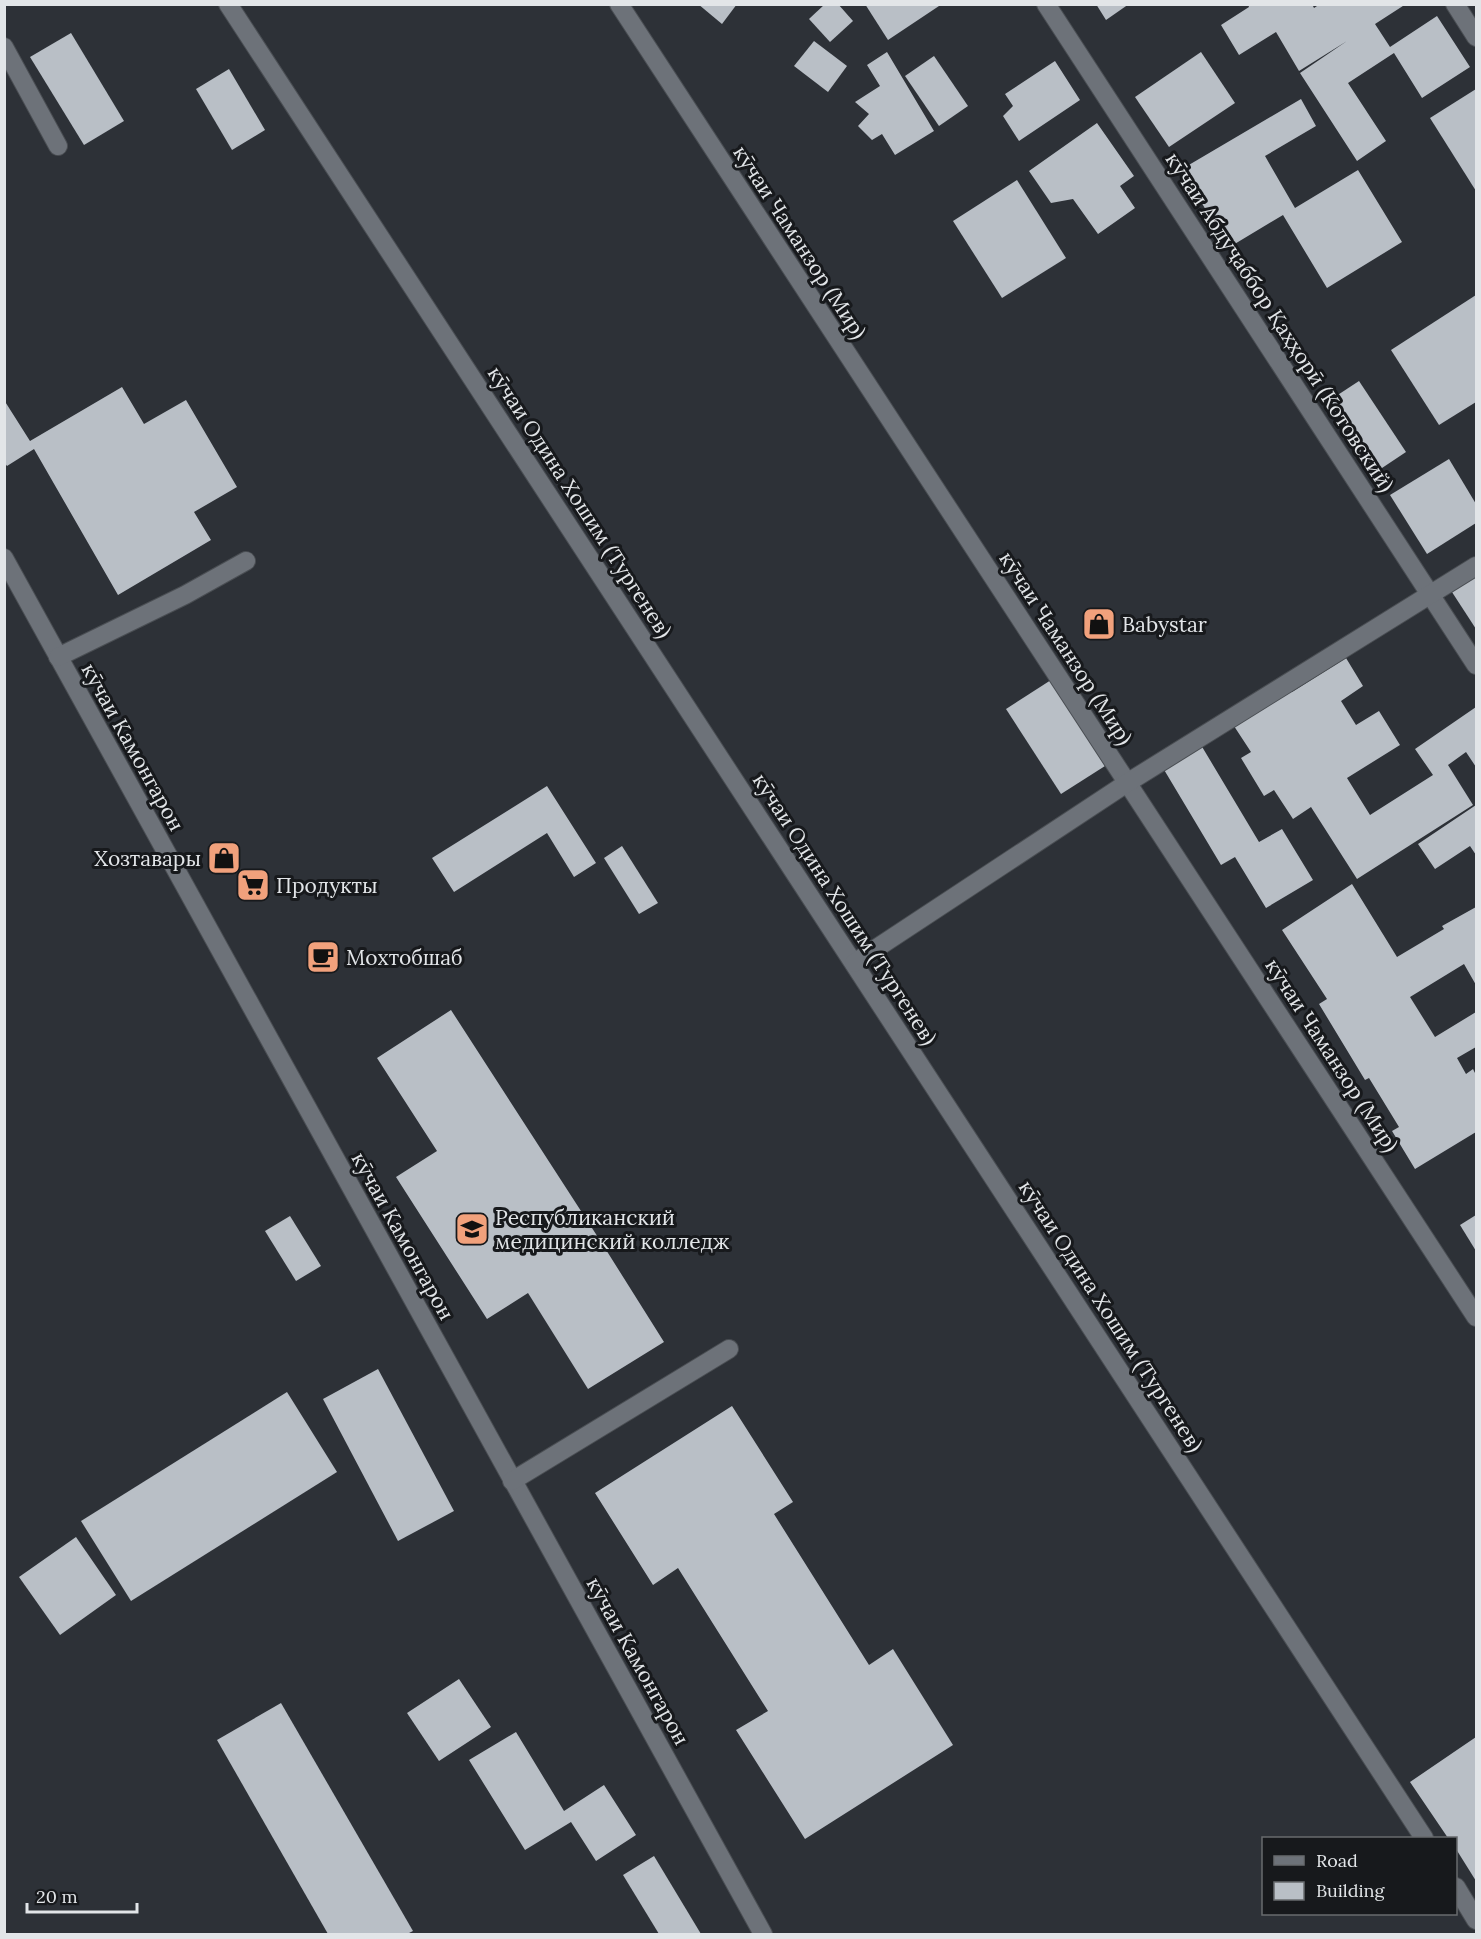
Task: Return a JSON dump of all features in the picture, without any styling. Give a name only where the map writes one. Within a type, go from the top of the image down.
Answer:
[{"type":"street","name":"кӯчаи Одина Хошим (Тургенев)","points":[[228,4],[1423,1837]]},
{"type":"street","name":"кӯчаи Чаманзор (Мир)","points":[[618,4],[1476,1317]]},
{"type":"street","name":"кӯчаи Абдуҷаббор Қаҳҳорӣ (Котовский)","points":[[1046,4],[1476,665]]},
{"type":"street","points":[[1455,4],[1476,37]]},
{"type":"street","points":[[4,47],[58,146]]},
{"type":"street","name":"кӯчаи Камонгарон","points":[[4,558],[763,1935]]},
{"type":"street","points":[[58,657],[185,595],[246,561]]},
{"type":"street","points":[[854,963],[1127,783],[1476,566]]},
{"type":"street","points":[[513,1481],[729,1349]]},
{"type":"street","points":[[1457,1890],[1476,1920]]},
{"type":"building","points":[[698,4],[737,4],[722,24]]},
{"type":"building","points":[[825,4],[838,4],[853,21],[830,42],[809,19]]},
{"type":"building","points":[[865,4],[942,4],[888,40]]},
{"type":"building","points":[[1096,4],[1129,4],[1106,20]]},
{"type":"building","points":[[1248,4],[1312,4],[1314,8],[1320,4],[1406,4],[1375,24],[1390,47],[1437,16],[1470,67],[1422,98],[1394,53],[1348,83],[1386,141],[1357,161],[1300,73],[1347,41],[1299,71],[1276,32],[1239,55],[1221,25],[1249,7]]},
{"type":"building","points":[[71,33],[124,121],[84,145],[30,57]]},
{"type":"building","points":[[814,41],[847,66],[828,92],[794,66]]},
{"type":"building","points":[[887,52],[934,131],[895,155],[882,134],[872,140],[858,126],[869,114],[855,102],[880,86],[867,65]]},
{"type":"building","points":[[1201,52],[1235,103],[1169,147],[1135,97]]},
{"type":"building","points":[[934,56],[968,106],[939,126],[905,76]]},
{"type":"building","points":[[1055,61],[1080,100],[1019,141],[1003,116],[1013,106],[1005,94]]},
{"type":"building","points":[[229,69],[265,130],[232,150],[196,89]]},
{"type":"building","points":[[1476,89],[1476,191],[1430,118]]},
{"type":"building","points":[[1301,99],[1316,126],[1265,156],[1295,208],[1358,170],[1402,242],[1327,288],[1283,215],[1228,248],[1182,169]]},
{"type":"building","points":[[1097,123],[1134,176],[1120,186],[1135,208],[1098,234],[1073,199],[1051,203],[1029,171]]},
{"type":"building","points":[[1017,180],[1066,258],[1002,298],[953,221]]},
{"type":"building","points":[[1476,295],[1476,402],[1439,425],[1391,350]]},
{"type":"building","points":[[1359,381],[1406,452],[1373,474],[1327,402]]},
{"type":"building","points":[[122,387],[144,424],[186,400],[237,487],[194,512],[211,540],[118,595],[34,449],[7,466],[4,462],[4,400],[30,441]]},
{"type":"building","points":[[1449,459],[1476,504],[1476,523],[1427,554],[1390,495]]},
{"type":"building","points":[[1476,572],[1476,629],[1450,589]]},
{"type":"building","points":[[1346,658],[1363,686],[1341,701],[1356,725],[1379,711],[1400,745],[1347,778],[1370,815],[1433,775],[1415,749],[1476,707],[1476,767],[1466,752],[1448,765],[1473,805],[1357,879],[1311,807],[1293,819],[1274,790],[1264,796],[1241,758],[1251,752],[1232,723],[1289,687],[1292,692]]},
{"type":"building","points":[[1051,680],[1105,766],[1061,794],[1006,709]]},
{"type":"building","points":[[1201,745],[1259,842],[1282,829],[1313,880],[1266,908],[1235,857],[1221,865],[1163,768]]},
{"type":"building","points":[[547,786],[596,863],[574,877],[547,833],[454,892],[432,858]]},
{"type":"building","points":[[1476,805],[1476,855],[1470,846],[1435,869],[1418,844]]},
{"type":"building","points":[[622,846],[658,903],[639,914],[604,858]]},
{"type":"building","points":[[1352,884],[1397,957],[1444,929],[1442,926],[1476,907],[1476,985],[1464,964],[1410,997],[1435,1037],[1476,1012],[1476,1047],[1457,1058],[1466,1074],[1473,1069],[1476,1075],[1476,1132],[1415,1169],[1392,1131],[1399,1127],[1369,1078],[1365,1080],[1319,1004],[1327,999],[1282,930]]},
{"type":"building","points":[[451,1010],[664,1342],[588,1389],[528,1293],[487,1319],[396,1177],[437,1151],[377,1058]]},
{"type":"building","points":[[1476,1215],[1476,1251],[1460,1225]]},
{"type":"building","points":[[290,1216],[321,1266],[296,1281],[265,1231]]},
{"type":"building","points":[[378,1369],[454,1511],[398,1541],[323,1399]]},
{"type":"building","points":[[287,1392],[337,1472],[131,1601],[81,1521]]},
{"type":"building","points":[[732,1406],[793,1502],[774,1514],[869,1665],[893,1649],[953,1745],[805,1839],[736,1730],[768,1711],[678,1568],[653,1585],[595,1493]]},
{"type":"building","points":[[76,1537],[116,1595],[60,1635],[19,1577]]},
{"type":"building","points":[[459,1679],[491,1727],[439,1761],[407,1713]]},
{"type":"building","points":[[281,1703],[413,1931],[407,1934],[328,1934],[217,1740]]},
{"type":"building","points":[[516,1732],[564,1811],[604,1785],[636,1835],[596,1861],[571,1822],[525,1850],[469,1760]]},
{"type":"building","points":[[1476,1737],[1476,1881],[1457,1851],[1457,1837],[1447,1837],[1410,1782]]},
{"type":"building","points":[[654,1856],[701,1934],[659,1934],[623,1875]]},
{"type":"place","name":"Babystar","points":[[1099,624]]},
{"type":"place","name":"Хозтавары","points":[[224,858]]},
{"type":"place","name":"Продукты","points":[[253,885]]},
{"type":"place","name":"Мохтобшаб","points":[[323,957]]},
{"type":"place","name":"Республиканский медицинский колледж","points":[[472,1229]]}]
